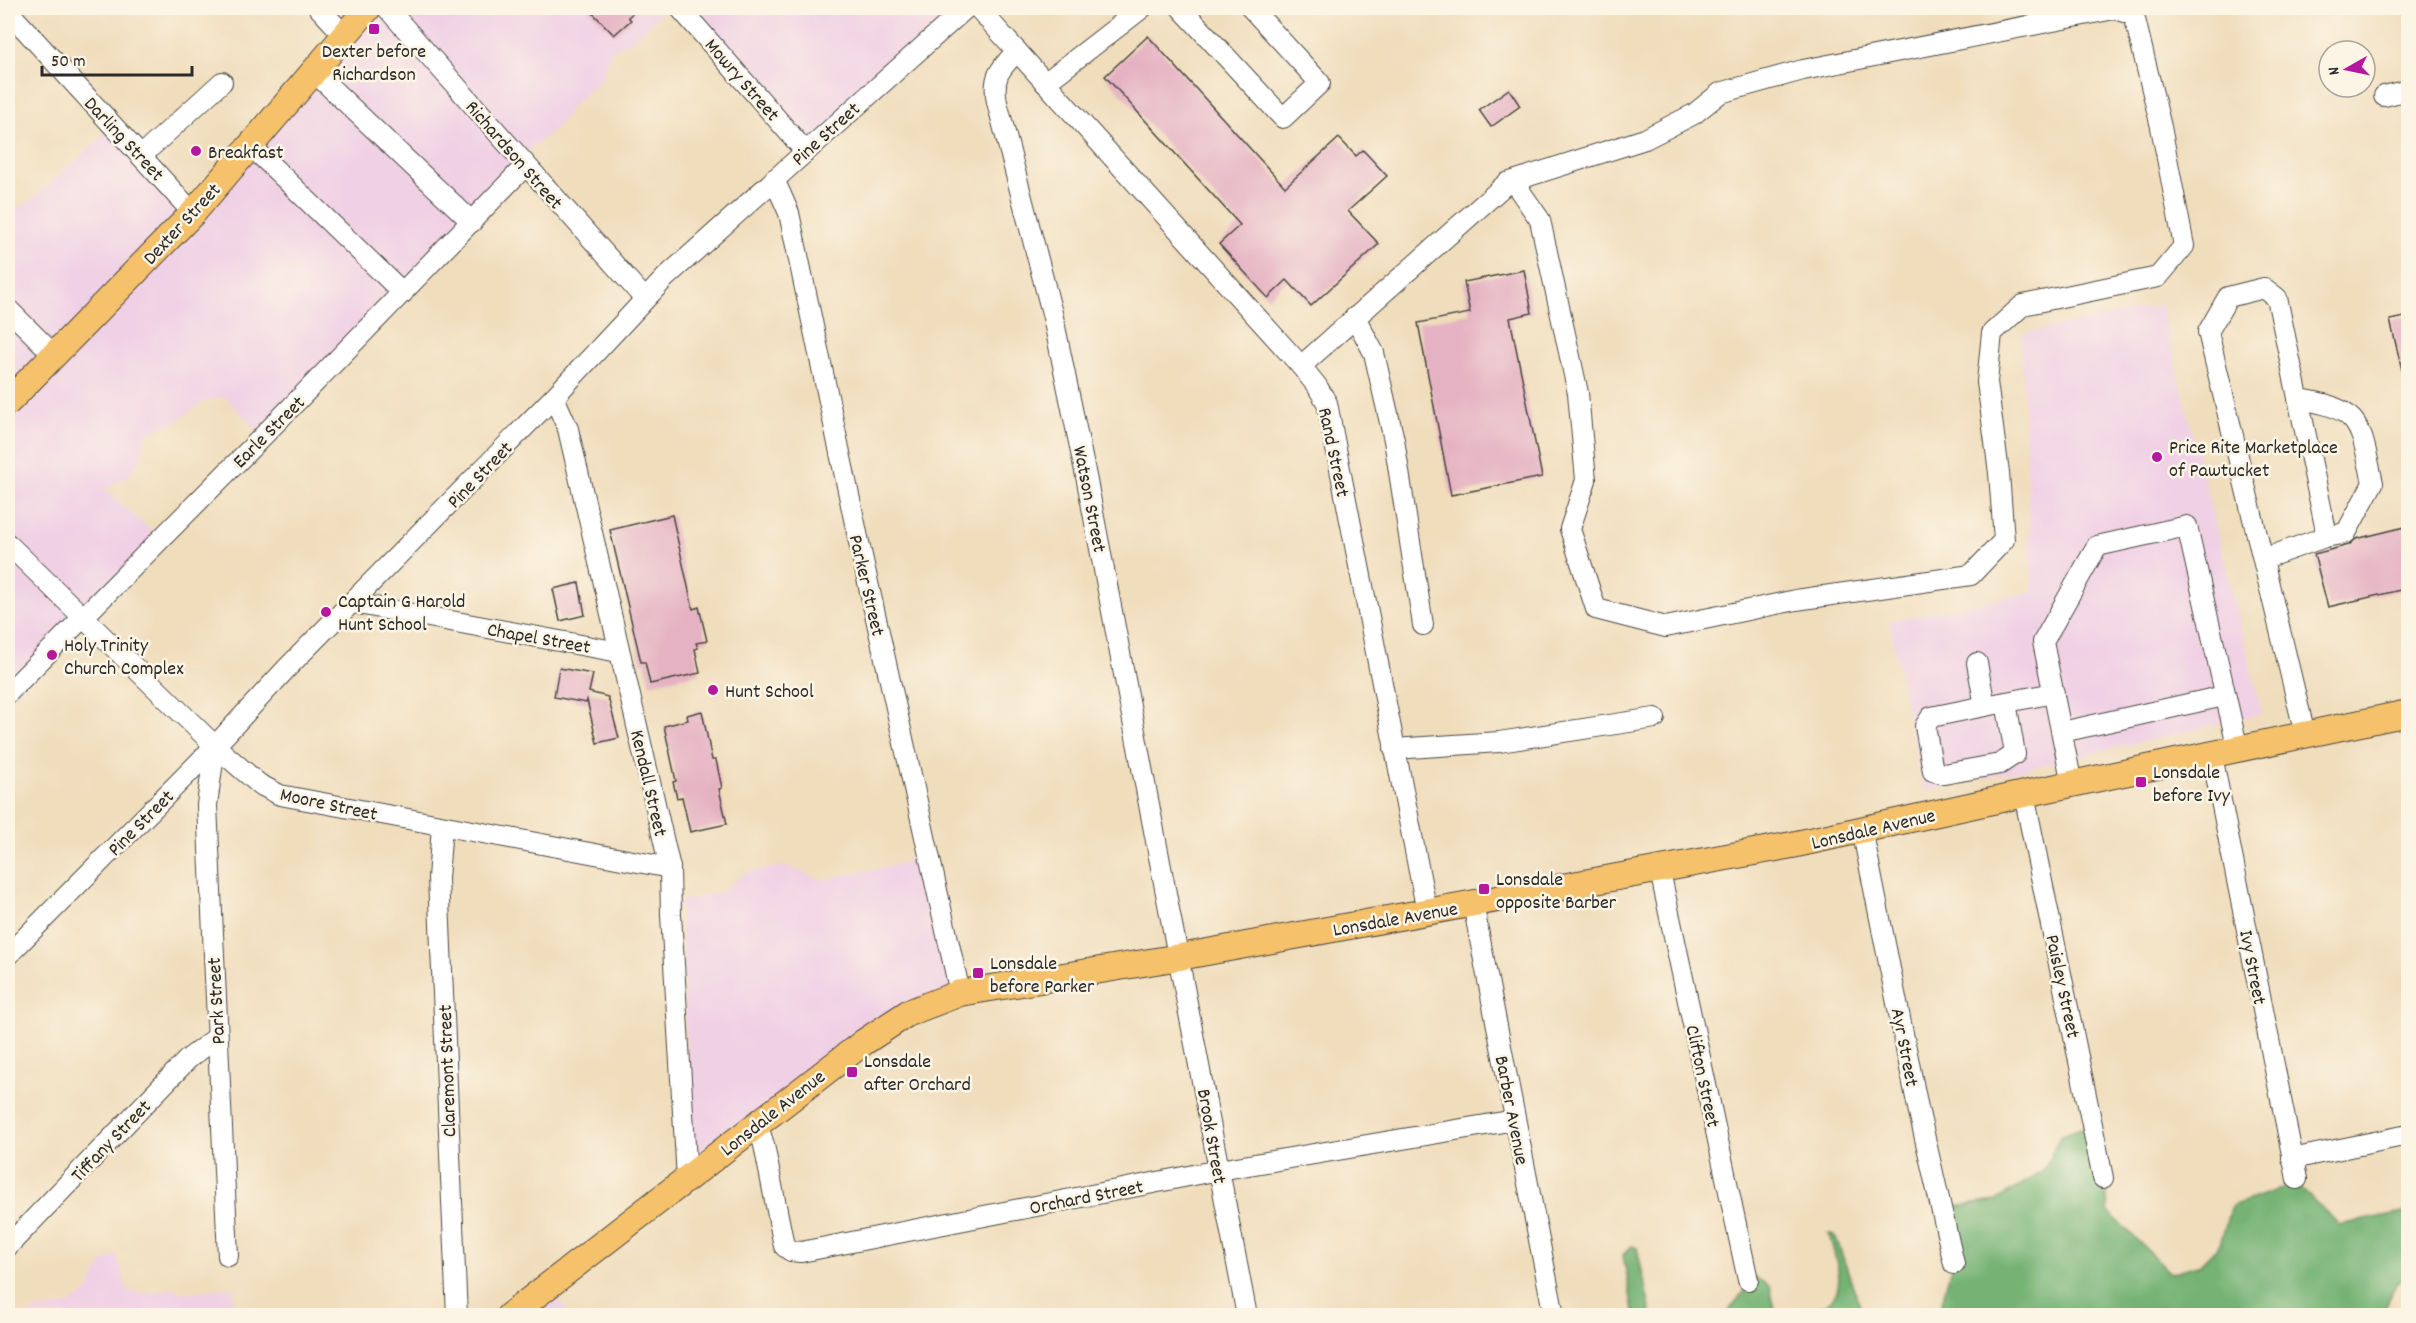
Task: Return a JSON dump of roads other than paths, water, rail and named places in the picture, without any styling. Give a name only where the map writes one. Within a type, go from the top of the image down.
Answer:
[{"type":"main road","name":"Dexter Street","points":[[8,402],[193,213],[368,8]]},
{"type":"main road","name":"Lonsdale Avenue","points":[[509,1316],[864,1042],[908,1013],[960,993],[1180,957],[1660,871],[1792,845],[2409,713]]},
{"type":"street","points":[[319,8],[345,36]]},
{"type":"street","name":"Richardson Street","points":[[387,8],[644,298]]},
{"type":"street","name":"Mowry Street","points":[[680,8],[805,151]]},
{"type":"street","name":"Pine Street","points":[[8,956],[554,397],[644,298],[966,8]]},
{"type":"street","name":"Rand Street","points":[[978,8],[1301,366],[1327,403],[1427,912]]},
{"type":"street","points":[[1045,83],[1142,8]]},
{"type":"street","points":[[1181,8],[1284,117],[1320,82],[1251,8]]},
{"type":"street","points":[[1301,366],[1507,183],[1513,181],[1645,139],[1694,114],[1720,93],[1803,70],[2114,9],[2134,15],[2161,127],[2184,246],[2158,277],[2023,305],[1992,333],[1987,382],[1999,473],[2004,540],[1971,575],[1796,600],[1666,627],[1596,609],[1570,529],[1586,480],[1578,393],[1540,220],[1513,181]]},
{"type":"street","name":"Darling Street","points":[[8,11],[193,213]]},
{"type":"street","name":"Watson Street","points":[[1017,51],[995,78],[996,94],[1053,317],[1180,957]]},
{"type":"street","points":[[314,72],[472,222]]},
{"type":"street","points":[[141,156],[222,82]]},
{"type":"street","points":[[2384,96],[2409,90]]},
{"type":"street","points":[[250,146],[403,293]]},
{"type":"street","name":"Earle Street","points":[[8,693],[403,293],[525,166]]},
{"type":"street","name":"Parker Street","points":[[774,179],[789,213],[860,547],[960,993]]},
{"type":"street","points":[[2305,734],[2208,332],[2228,297],[2264,288],[2277,298],[2325,526],[2325,537]]},
{"type":"street","points":[[8,309],[54,355]]},
{"type":"street","points":[[1355,317],[1374,353],[1394,440],[1423,625]]},
{"type":"street","name":"Kendall Street","points":[[554,397],[568,429],[670,868],[687,1178]]},
{"type":"street","points":[[2263,559],[2325,537],[2346,533],[2373,483],[2361,430],[2354,419],[2325,403],[2298,399]]},
{"type":"street","points":[[2072,784],[2043,642],[2097,546],[2187,526],[2238,750]]},
{"type":"street","name":"Moore Street","points":[[8,544],[215,746],[259,784],[280,795],[670,868]]},
{"type":"street","name":"Chapel Street","points":[[353,603],[619,652]]},
{"type":"street","points":[[1977,663],[1984,706]]},
{"type":"street","points":[[2006,702],[2015,754],[2000,764],[1944,774],[1933,771],[1925,726],[1931,717],[1984,706],[2054,693]]},
{"type":"street","points":[[2062,732],[2224,696]]},
{"type":"street","points":[[1394,749],[1499,742],[1654,718]]},
{"type":"street","name":"Park Street","points":[[215,746],[207,805],[216,1038],[228,1256]]},
{"type":"street","name":"Ivy Street","points":[[2212,756],[2297,1179]]},
{"type":"street","name":"Paisley Street","points":[[2025,794],[2103,1178]]},
{"type":"street","name":"Claremont Street","points":[[442,826],[438,878],[457,1316]]},
{"type":"street","name":"Ayr Street","points":[[1862,829],[1918,1108],[1954,1264]]},
{"type":"street","name":"Clifton Street","points":[[1660,871],[1748,1280]]},
{"type":"street","name":"Barber Avenue","points":[[1473,904],[1554,1316]]},
{"type":"street","name":"Brook Street","points":[[1180,957],[1247,1316]]},
{"type":"street","name":"Tiffany Street","points":[[8,1246],[188,1059],[216,1038]]},
{"type":"street","name":"Orchard Street","points":[[757,1123],[764,1145],[784,1246],[791,1251],[801,1251],[1219,1170],[1515,1120]]},
{"type":"street","points":[[2292,1158],[2409,1135]]},
{"type":"place","name":"Dexter before Richardson","points":[[374,29]]},
{"type":"place","name":"Breakfast","points":[[196,151]]},
{"type":"place","name":"Price Rite Marketplace of Pawtucket","points":[[2157,457]]},
{"type":"place","name":"Captain G Harold Hunt School","points":[[326,612]]},
{"type":"place","name":"Holy Trinity Church Complex","points":[[52,655]]},
{"type":"place","name":"Hunt School","points":[[713,690]]},
{"type":"place","name":"Lonsdale before Ivy","points":[[2141,782]]},
{"type":"place","name":"Lonsdale opposite Barber","points":[[1484,889]]},
{"type":"place","name":"Lonsdale before Parker","points":[[978,973]]},
{"type":"place","name":"Lonsdale after Orchard","points":[[852,1072]]}]
